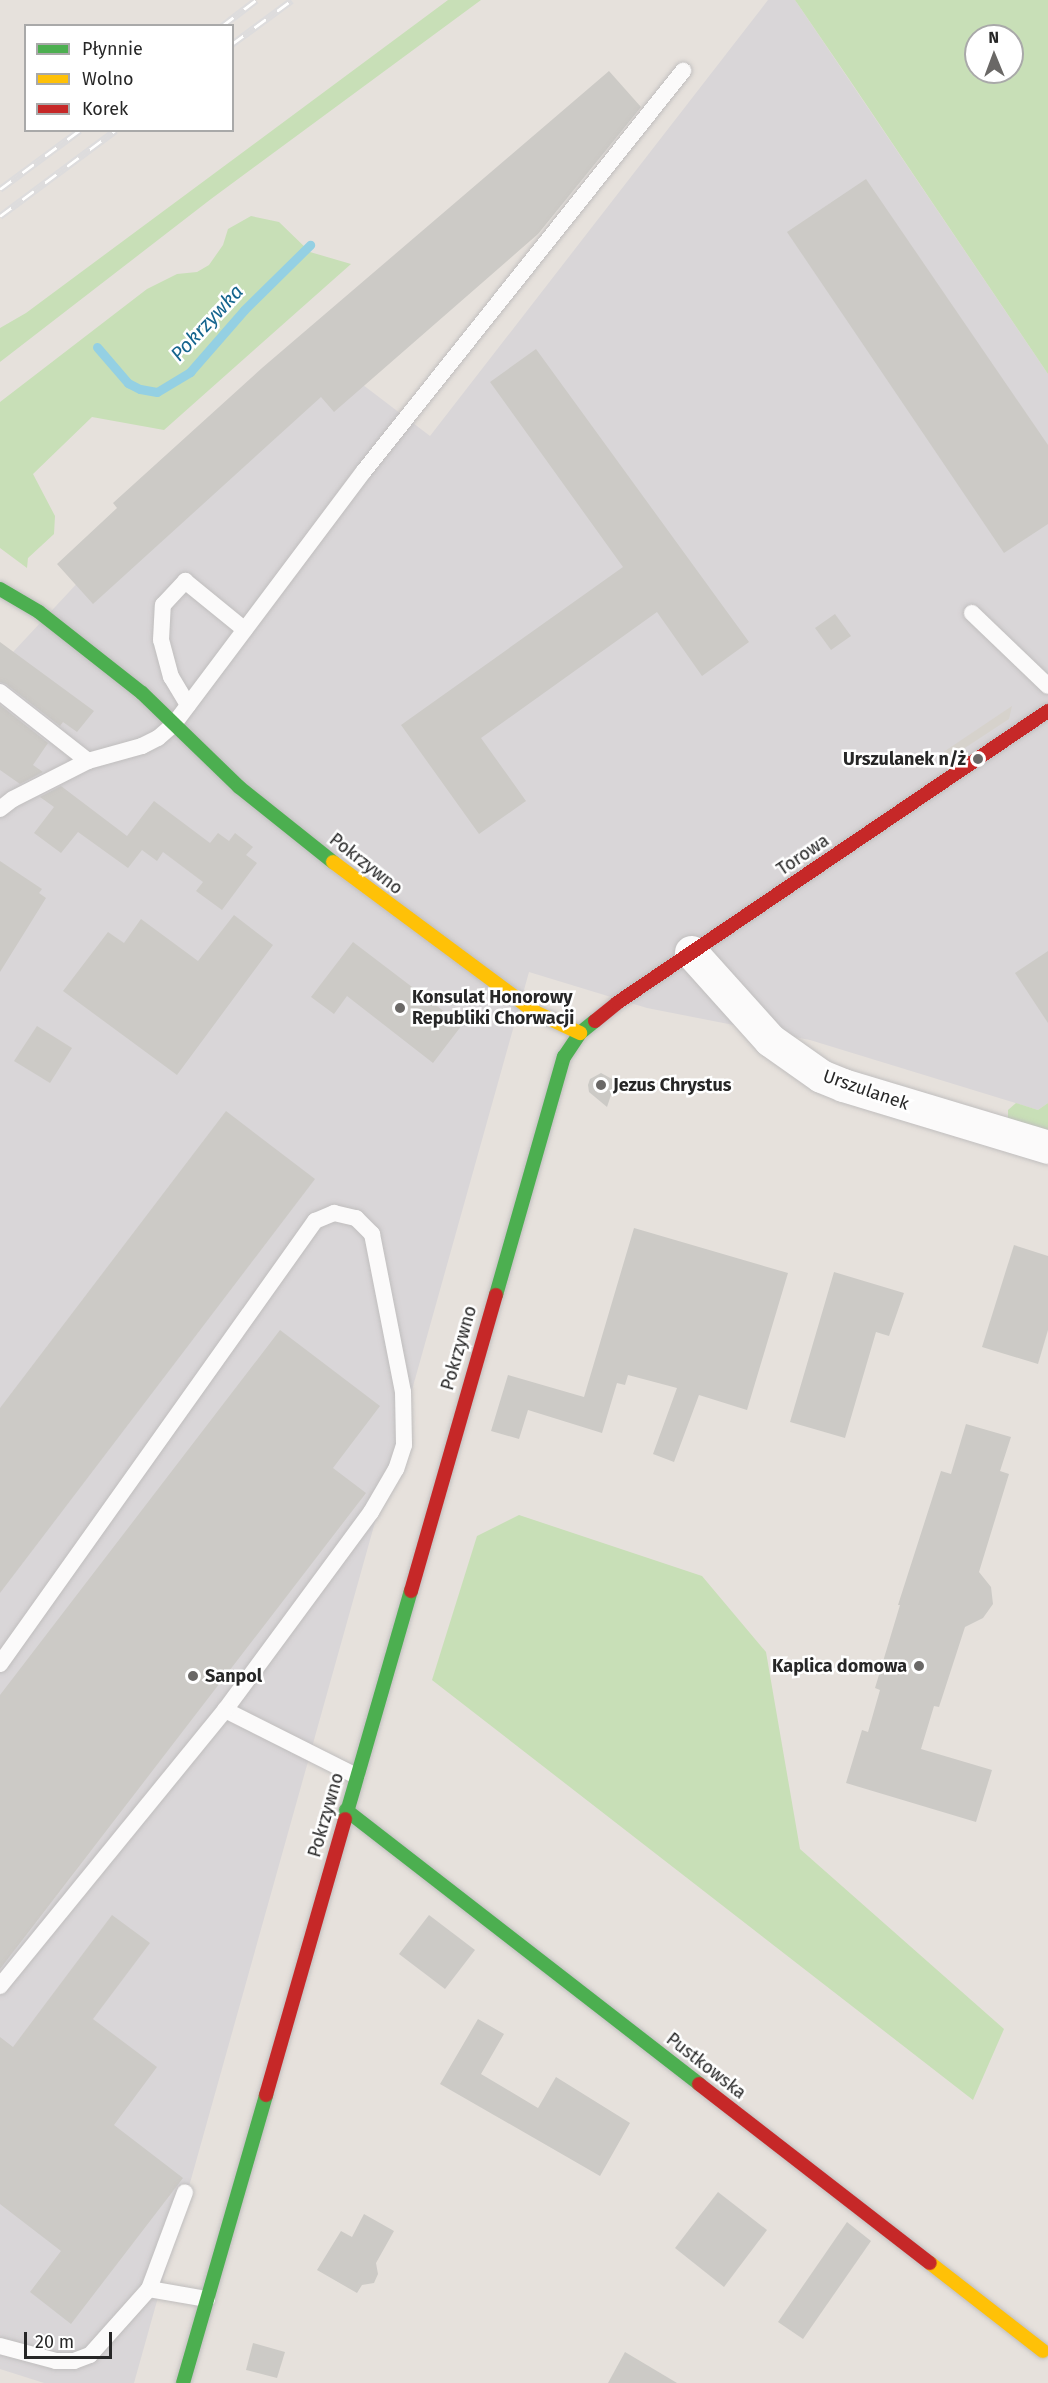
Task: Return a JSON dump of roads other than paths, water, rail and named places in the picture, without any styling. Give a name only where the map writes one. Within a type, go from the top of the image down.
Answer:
[{"type":"street","name":"Pokrzywno","points":[[0,589],[39,612],[142,693],[239,787],[388,905],[535,1012],[580,1033],[557,1072],[183,2383]]},
{"type":"street","name":"Torowa","points":[[580,1033],[617,1003],[691,952],[1048,711]]},
{"type":"street","name":"Urszulanek","points":[[691,952],[770,1040],[821,1076],[843,1085],[1048,1147]]},
{"type":"street","name":"Pustkowska","points":[[346,1810],[1043,2351]]},
{"type":"lane","points":[[4,799],[88,761],[142,746],[158,738],[174,724],[364,471],[683,71]]},
{"type":"lane","points":[[188,705],[171,677],[161,640],[163,605],[184,581],[245,630]]},
{"type":"lane","points":[[972,613],[1048,686]]},
{"type":"lane","points":[[0,692],[88,761]]},
{"type":"lane","points":[[0,1664],[315,1221],[334,1213],[356,1218],[372,1234],[403,1392],[404,1445],[396,1469],[371,1512],[225,1710],[0,1986]]},
{"type":"lane","points":[[225,1710],[356,1776]]},
{"type":"lane","points":[[0,2346],[56,2361],[74,2361],[90,2355],[149,2289],[185,2193]]},
{"type":"lane","points":[[149,2289],[207,2299]]},
{"type":"waterway","name":"Pokrzywka","points":[[97,347],[128,383],[140,389],[157,392],[190,372],[244,310],[310,245]]},
{"type":"railway","points":[[225,24],[256,0]]},
{"type":"railway","points":[[234,43],[292,0]]},
{"type":"railway","points":[[0,189],[77,132]]},
{"type":"railway","points":[[0,216],[113,132]]},
{"type":"place","name":"Urszulanek n/ż","points":[[978,759]]},
{"type":"place","name":"Konsulat Honorowy Republiki Chorwacji","points":[[400,1008]]},
{"type":"place","name":"Jezus Chrystus","points":[[601,1085]]},
{"type":"place","name":"Kaplica domowa","points":[[919,1666]]},
{"type":"place","name":"Sanpol","points":[[193,1676]]}]
